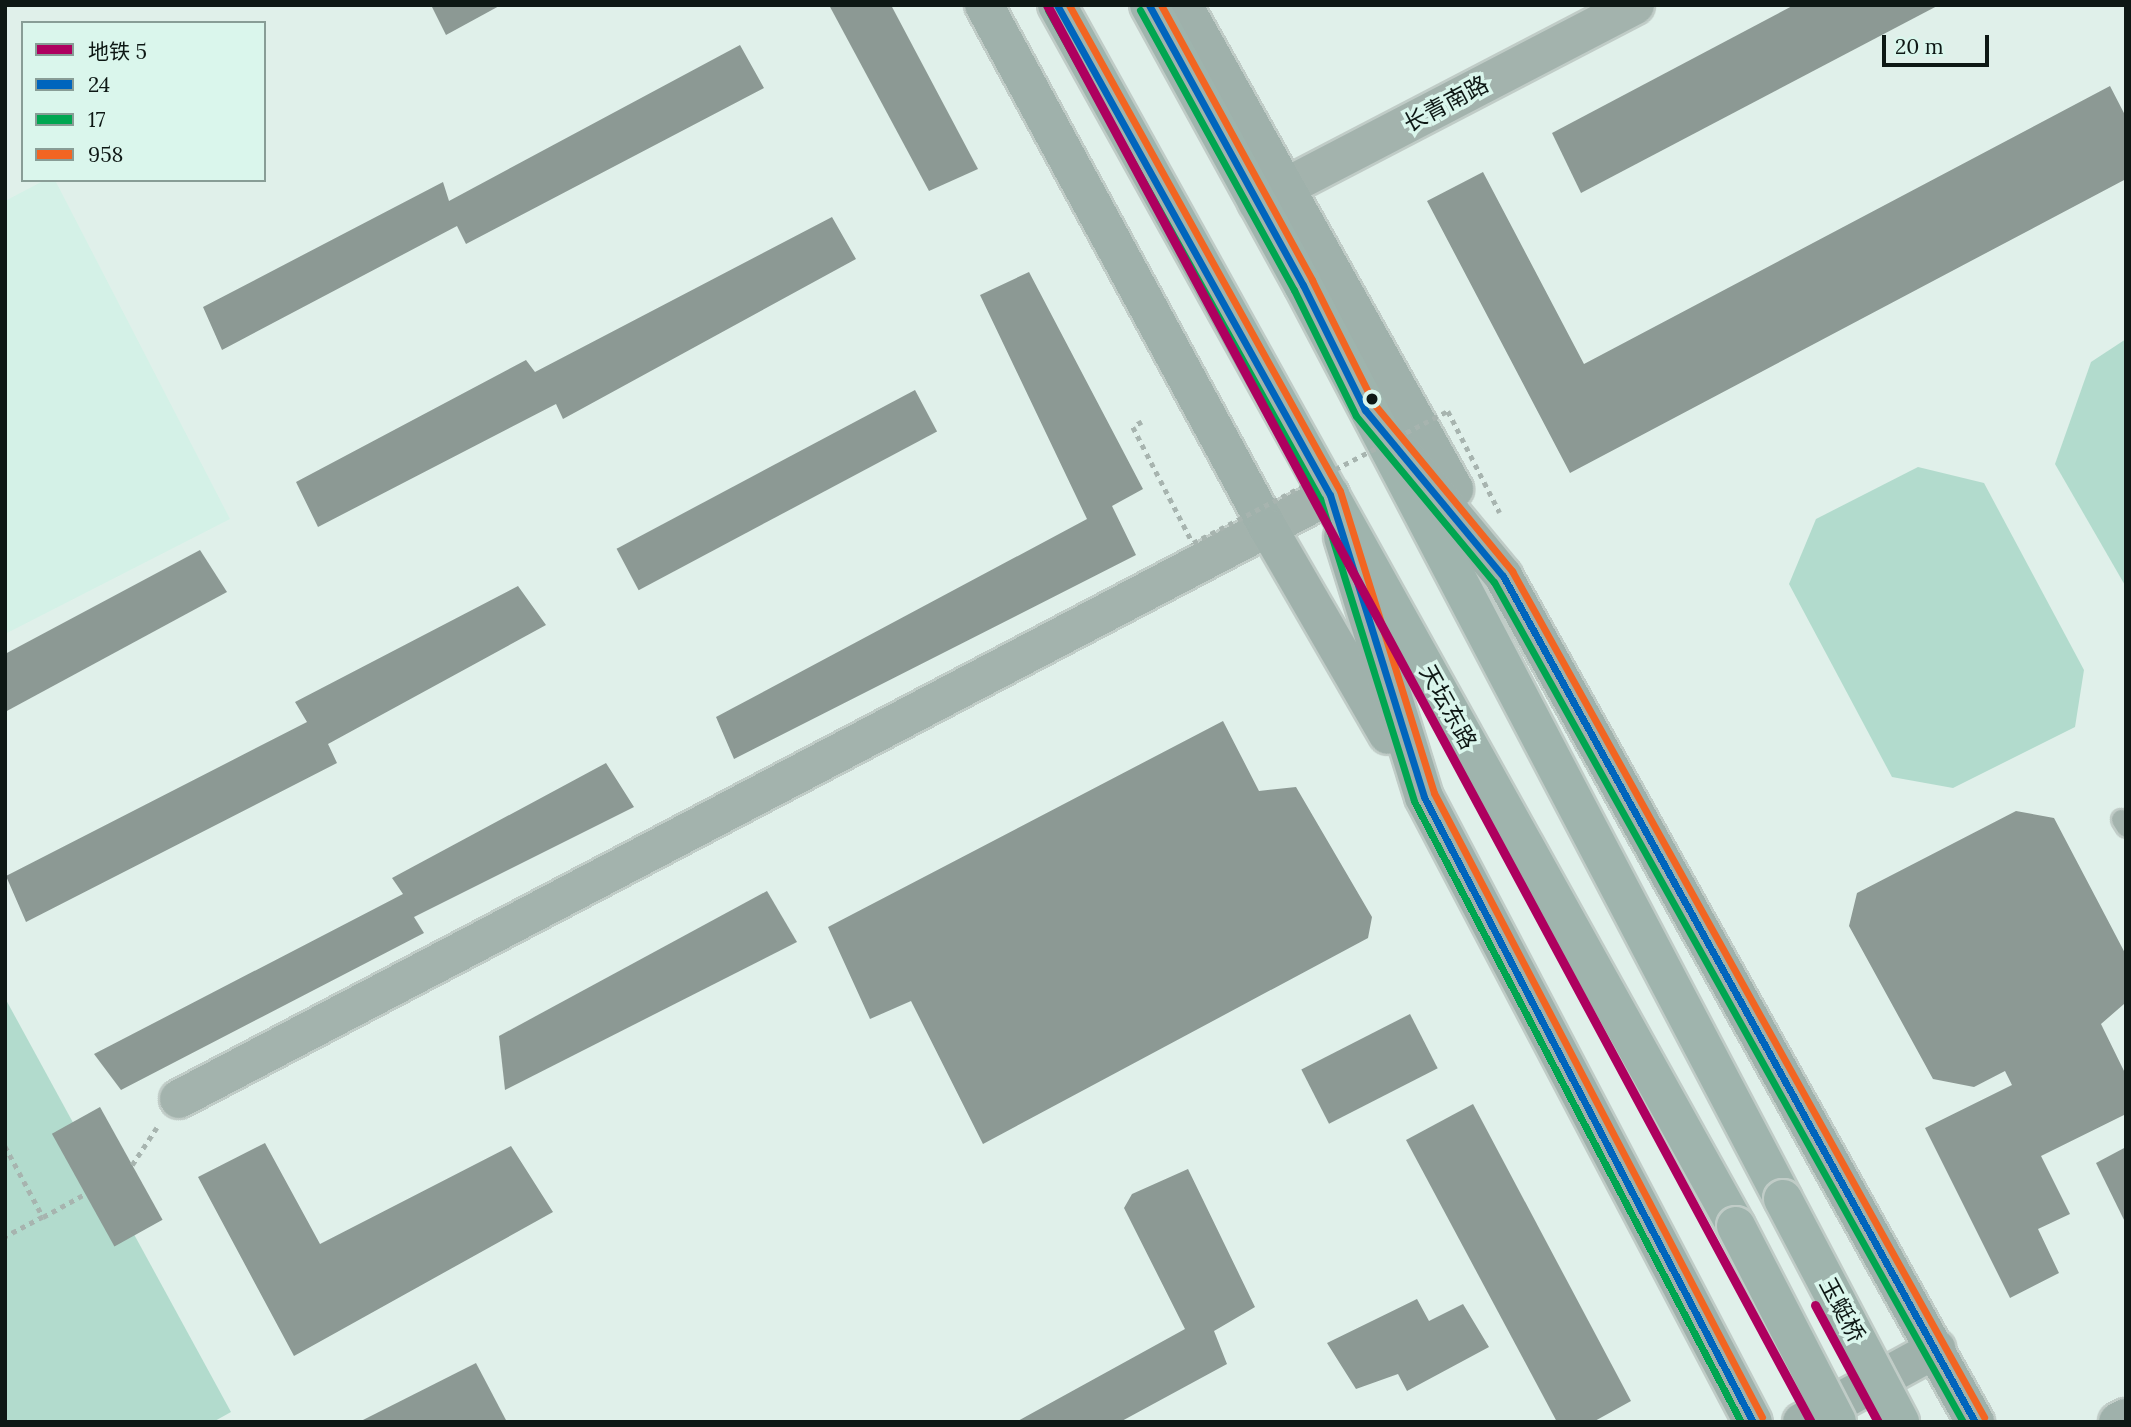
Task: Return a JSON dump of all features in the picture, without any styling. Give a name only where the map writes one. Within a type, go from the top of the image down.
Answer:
[{"type":"main road","name":"天坛东路","points":[[1057,5],[1736,1226],[1837,1422]]},
{"type":"main road","points":[[1149,5],[1270,196],[1365,410]]},
{"type":"main road","name":"玉蜓桥","points":[[1365,410],[1900,1422]]},
{"type":"street","points":[[984,5],[1268,528],[1424,797],[1753,1422]]},
{"type":"street","points":[[1183,5],[1270,196],[1503,576],[1975,1422]]},
{"type":"street","name":"长青南路","points":[[1270,196],[1635,5]]},
{"type":"street","points":[[1365,410],[1503,576]]},
{"type":"street","points":[[179,1099],[1330,495],[1424,797]]},
{"type":"street","points":[[1802,1422],[1936,1349]]},
{"type":"street","points":[[2118,1422],[2126,1418]]},
{"type":"path","points":[[1142,422],[1133,427],[1193,543],[1448,411],[1500,513]]},
{"type":"path","points":[[132,1165],[179,1099]]},
{"type":"path","points":[[5,1146],[43,1217]]},
{"type":"path","points":[[5,1237],[85,1194]]},
{"type":"shaded area","points":[[41,182],[56,182],[230,519],[5,634],[5,201]]},
{"type":"shaded area","points":[[2126,339],[2126,587],[2055,464],[2091,362]]},
{"type":"shaded area","points":[[1918,467],[1984,483],[2084,670],[2075,727],[1953,788],[1892,777],[1789,584],[1816,519]]},
{"type":"shaded area","points":[[5,998],[231,1412],[213,1422],[5,1422]]},
{"type":"building","points":[[431,5],[501,5],[446,35]]},
{"type":"building","points":[[829,5],[891,5],[978,169],[929,191]]},
{"type":"building","points":[[1794,5],[1939,5],[1581,193],[1552,133]]},
{"type":"building","points":[[740,45],[764,88],[466,244],[457,226],[222,350],[203,307],[443,182],[449,201]]},
{"type":"building","points":[[2110,86],[2126,117],[2126,179],[1570,473],[1427,201],[1483,172],[1584,364]]},
{"type":"building","points":[[832,217],[856,259],[563,419],[556,404],[318,527],[296,482],[526,360],[535,372]]},
{"type":"building","points":[[1029,272],[1143,489],[1112,506],[1136,555],[734,759],[716,717],[1087,519],[980,295]]},
{"type":"building","points":[[915,390],[937,431],[639,590],[617,549]]},
{"type":"building","points":[[200,550],[227,592],[5,712],[5,654]]},
{"type":"building","points":[[518,586],[546,625],[328,744],[337,763],[26,922],[6,876],[307,722],[295,702]]},
{"type":"building","points":[[1223,721],[1259,791],[1296,787],[1372,917],[1368,938],[983,1144],[911,1001],[870,1019],[828,927]]},
{"type":"building","points":[[606,763],[634,807],[414,917],[424,933],[121,1090],[94,1054],[403,894],[392,878]]},
{"type":"building","points":[[2016,811],[2054,818],[2126,955],[2124,1004],[2101,1024],[2126,1075],[2126,1114],[2041,1156],[2070,1214],[2038,1229],[2059,1273],[2010,1298],[1925,1128],[2012,1085],[2005,1071],[1974,1087],[1933,1079],[1849,926],[1857,893]]},
{"type":"building","points":[[767,891],[797,942],[505,1090],[499,1036]]},
{"type":"building","points":[[1410,1014],[1438,1068],[1329,1124],[1301,1069]]},
{"type":"building","points":[[1473,1104],[1631,1401],[1593,1422],[1557,1422],[1406,1140]]},
{"type":"building","points":[[100,1107],[163,1220],[114,1246],[52,1134]]},
{"type":"building","points":[[265,1143],[320,1244],[511,1146],[553,1212],[294,1356],[198,1177]]},
{"type":"building","points":[[2126,1147],[2126,1224],[2096,1163]]},
{"type":"building","points":[[1188,1169],[1255,1307],[1214,1331],[1227,1364],[1120,1422],[1016,1422],[1185,1329],[1124,1208],[1132,1194]]},
{"type":"building","points":[[1417,1299],[1429,1321],[1463,1304],[1489,1347],[1407,1391],[1398,1374],[1356,1389],[1327,1343]]},
{"type":"building","points":[[476,1363],[507,1422],[359,1422]]},
{"type":"metro line","name":"5","points":[[1047,5],[1811,1422]]},
{"type":"metro line","name":"5","points":[[1815,1305],[1878,1422]]},
{"type":"transit line","name":"24","points":[[1057,5],[1330,495],[1424,797],[1753,1422]]},
{"type":"transit line","name":"958","points":[[1069,5],[1340,491],[1434,793],[1762,1417]]},
{"type":"transit line","name":"24","points":[[1149,5],[1303,285],[1365,410],[1503,576],[1975,1422]]},
{"type":"transit line","name":"958","points":[[1161,5],[1312,280],[1374,404],[1512,571],[1984,1417]]},
{"type":"transit line","name":"17","points":[[1048,10],[1320,499],[1414,801],[1741,1422]]},
{"type":"transit line","name":"17","points":[[1140,10],[1294,290],[1356,416],[1494,582],[1963,1422]]}]
